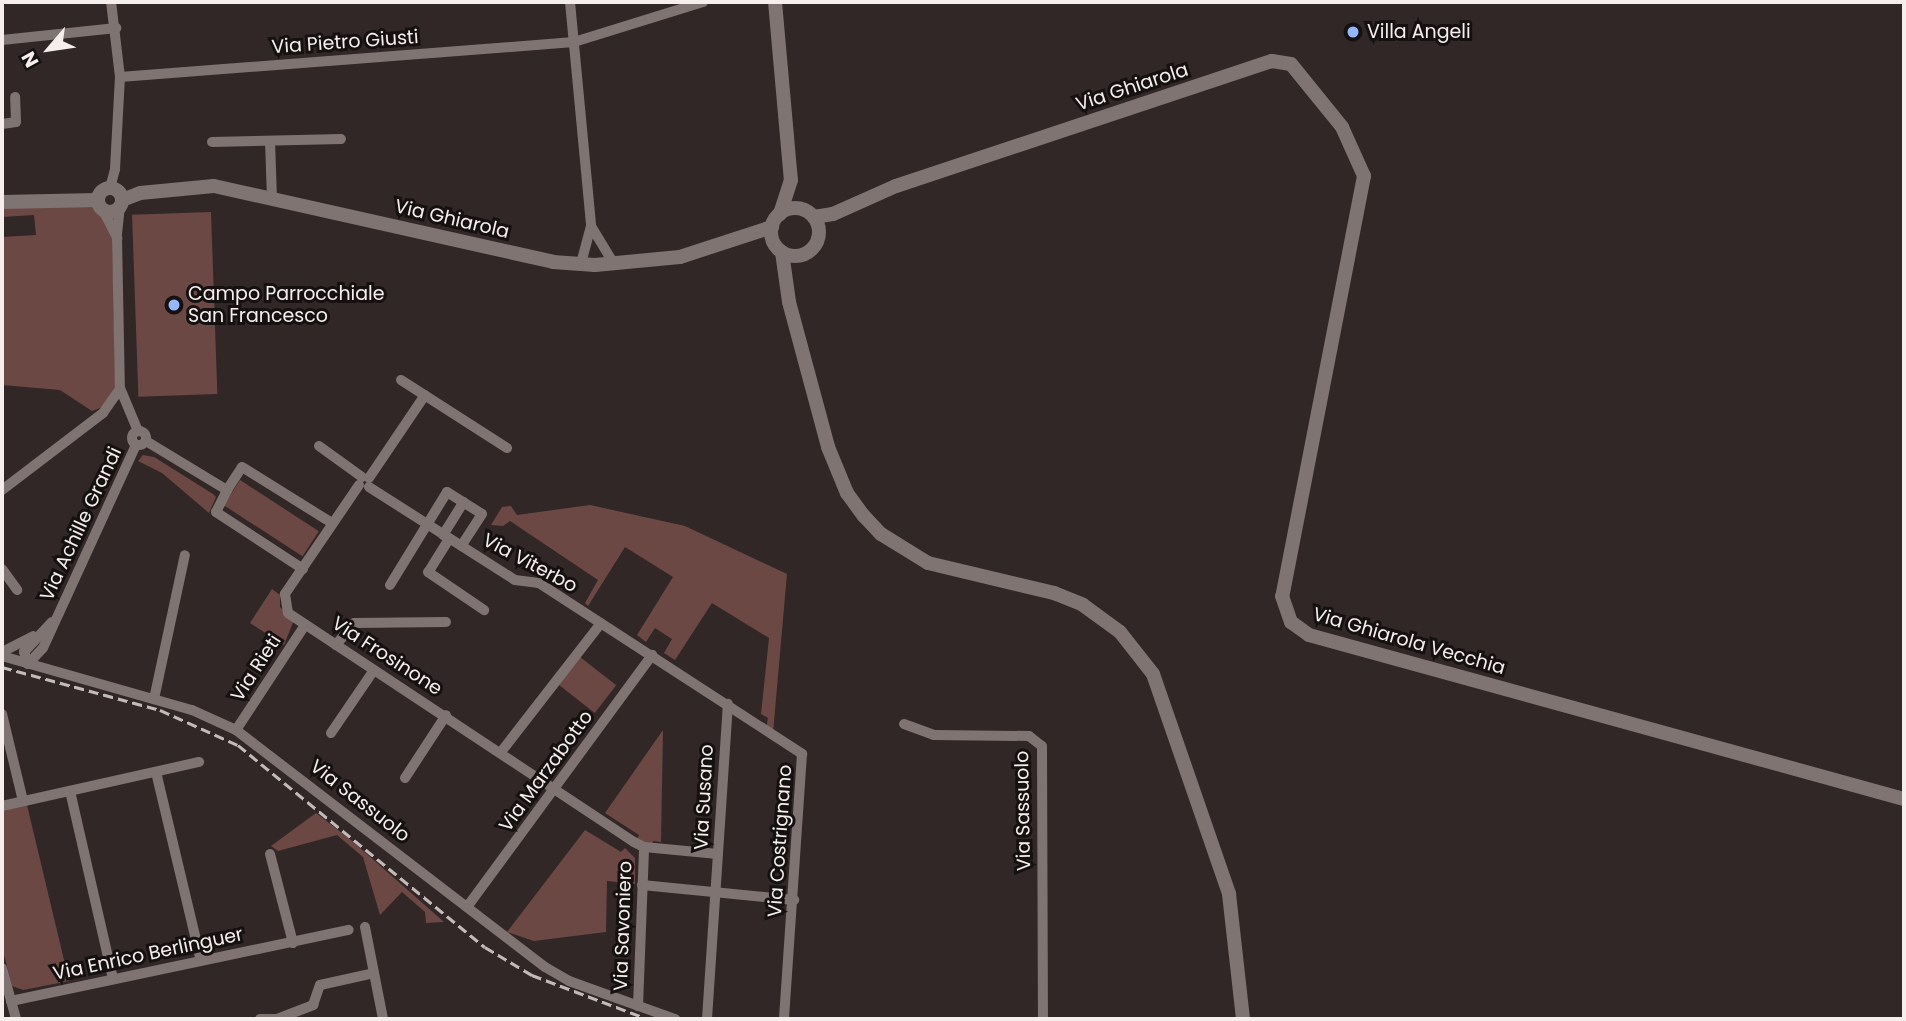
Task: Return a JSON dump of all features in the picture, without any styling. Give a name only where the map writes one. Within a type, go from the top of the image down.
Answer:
[{"type":"street","points":[[100,204],[110,188],[115,169],[120,77],[111,2]]},
{"type":"street","points":[[569,2],[591,226],[581,264]]},
{"type":"street","name":"Via Pietro Giusti","points":[[120,77],[574,42],[703,2]]},
{"type":"street","points":[[775,2],[790,180],[780,214],[772,227],[789,302],[836,473],[852,501],[881,534],[928,563],[1054,593],[1083,605],[1120,632],[1147,666],[1164,701],[1229,894],[1243,1019]]},
{"type":"street","points":[[2,40],[116,28]]},
{"type":"street","name":"Via Ghiarola","points":[[808,213],[844,209],[896,186],[1281,61],[1304,75],[1342,127],[1360,161],[1363,192]]},
{"type":"street","points":[[2,124],[16,122],[15,97]]},
{"type":"street","points":[[212,142],[341,139]]},
{"type":"street","points":[[270,141],[272,198]]},
{"type":"street","points":[[789,302],[795,267],[815,246],[819,232],[790,180]]},
{"type":"street","name":"Via Ghiarola","points":[[2,202],[100,204],[113,211],[121,203],[140,193],[214,186],[581,264],[614,264],[680,257],[772,227]]},
{"type":"street","points":[[110,188],[117,190],[121,203],[117,238]]},
{"type":"street","name":"Via Ghiarola Vecchia","points":[[1363,192],[1284,582],[1283,605],[1291,622],[1309,635],[1904,799]]},
{"type":"street","name":"Via Achille Grandi","points":[[57,617],[24,652],[28,664],[37,658],[46,642],[146,434],[138,431],[120,388],[117,238],[100,204]]},
{"type":"street","name":"Via Ghiarola","points":[[819,232],[844,209]]},
{"type":"street","points":[[780,214],[808,213]]},
{"type":"street","points":[[591,226],[614,264]]},
{"type":"street","points":[[738,239],[762,240],[779,249],[804,255]]},
{"type":"street","points":[[401,380],[507,448]]},
{"type":"street","points":[[2,490],[103,413],[120,388]]},
{"type":"street","name":"Via Frosinone","points":[[425,395],[365,482],[332,523],[282,600],[288,613],[644,848]]},
{"type":"street","points":[[141,443],[227,489]]},
{"type":"street","name":"Via Viterbo","points":[[319,446],[365,482],[446,537],[515,580],[538,583],[728,704]]},
{"type":"street","points":[[303,569],[216,512],[227,489],[242,467],[332,523]]},
{"type":"street","points":[[390,585],[447,492],[482,514],[461,546]]},
{"type":"street","points":[[464,502],[428,572],[484,610]]},
{"type":"street","points":[[154,699],[185,555]]},
{"type":"street","points":[[2,569],[17,590]]},
{"type":"street","points":[[336,645],[354,623],[446,622]]},
{"type":"street","points":[[501,752],[601,622]]},
{"type":"street","name":"Via Rieti","points":[[236,730],[305,625]]},
{"type":"street","name":"Via Achille Grandi","points":[[2,654],[45,628]]},
{"type":"street","name":"Via Achille Grandi","points":[[46,642],[48,670]]},
{"type":"street","name":"Via Sassuolo","points":[[2,654],[48,670],[154,699],[236,730],[556,975],[675,1019]]},
{"type":"street","name":"Via Marzabotto","points":[[467,907],[652,655]]},
{"type":"street","points":[[331,733],[374,670]]},
{"type":"street","name":"Via Susano","points":[[707,1019],[728,704]]},
{"type":"street","name":"Via Costrignano","points":[[728,704],[804,757],[784,1019]]},
{"type":"street","points":[[2,713],[23,801]]},
{"type":"street","points":[[405,778],[446,715]]},
{"type":"street","name":"Via Sassuolo","points":[[904,724],[934,735],[1029,736],[1042,746],[1043,1019]]},
{"type":"street","points":[[2,806],[199,762]]},
{"type":"street","points":[[156,772],[201,961]]},
{"type":"street","points":[[70,791],[114,979]]},
{"type":"street","points":[[644,848],[719,854]]},
{"type":"street","name":"Via Savoniero","points":[[638,1006],[644,848]]},
{"type":"street","points":[[270,854],[293,943]]},
{"type":"street","points":[[642,885],[794,900]]},
{"type":"street","points":[[365,927],[383,1019]]},
{"type":"street","name":"Via Enrico Berlinguer","points":[[11,1001],[349,930]]},
{"type":"street","points":[[2,968],[16,1019]]},
{"type":"street","points":[[260,1019],[278,1019],[313,1005],[320,985],[374,973]]},
{"type":"shaded area","points":[[92,205],[112,227],[115,389],[103,407],[92,411],[60,390],[2,385],[2,237],[36,235],[34,215],[2,217],[2,207]]},
{"type":"shaded area","name":"Campo Parrocchiale San Francesco","points":[[211,212],[217,394],[138,397],[132,215]]},
{"type":"shaded area","points":[[143,455],[154,457],[213,494],[216,497],[209,513],[162,473],[138,461]]},
{"type":"shaded area","points":[[240,480],[319,531],[302,556],[224,505]]},
{"type":"shaded area","points":[[590,505],[685,526],[787,574],[773,733],[766,728],[768,718],[761,714],[769,638],[712,603],[675,660],[664,653],[672,639],[655,628],[646,642],[637,635],[673,577],[625,547],[588,606],[585,603],[598,580],[510,521],[503,526],[491,525],[502,507],[511,506],[517,515]]},
{"type":"shaded area","points":[[272,589],[280,595],[280,607],[294,620],[284,645],[250,623]]},
{"type":"shaded area","points":[[580,657],[616,685],[595,713],[558,685]]},
{"type":"shaded area","points":[[663,730],[661,842],[653,841],[652,847],[636,842],[639,835],[605,813]]},
{"type":"shaded area","points":[[27,805],[69,981],[23,990],[12,986],[2,947],[2,811]]},
{"type":"shaded area","points":[[316,813],[351,840],[444,922],[426,923],[425,912],[402,892],[380,915],[363,857],[337,835],[278,851],[271,846]]},
{"type":"shaded area","points":[[585,830],[621,852],[625,848],[635,858],[635,884],[607,881],[606,932],[534,941],[507,932]]},
{"type":"railway","points":[[2,667],[160,710],[238,745],[485,947],[532,975],[648,1019]]},
{"type":"place","name":"Villa Angeli","points":[[1353,32]]},
{"type":"place","name":"Campo Parrocchiale San Francesco","points":[[174,305]]}]
